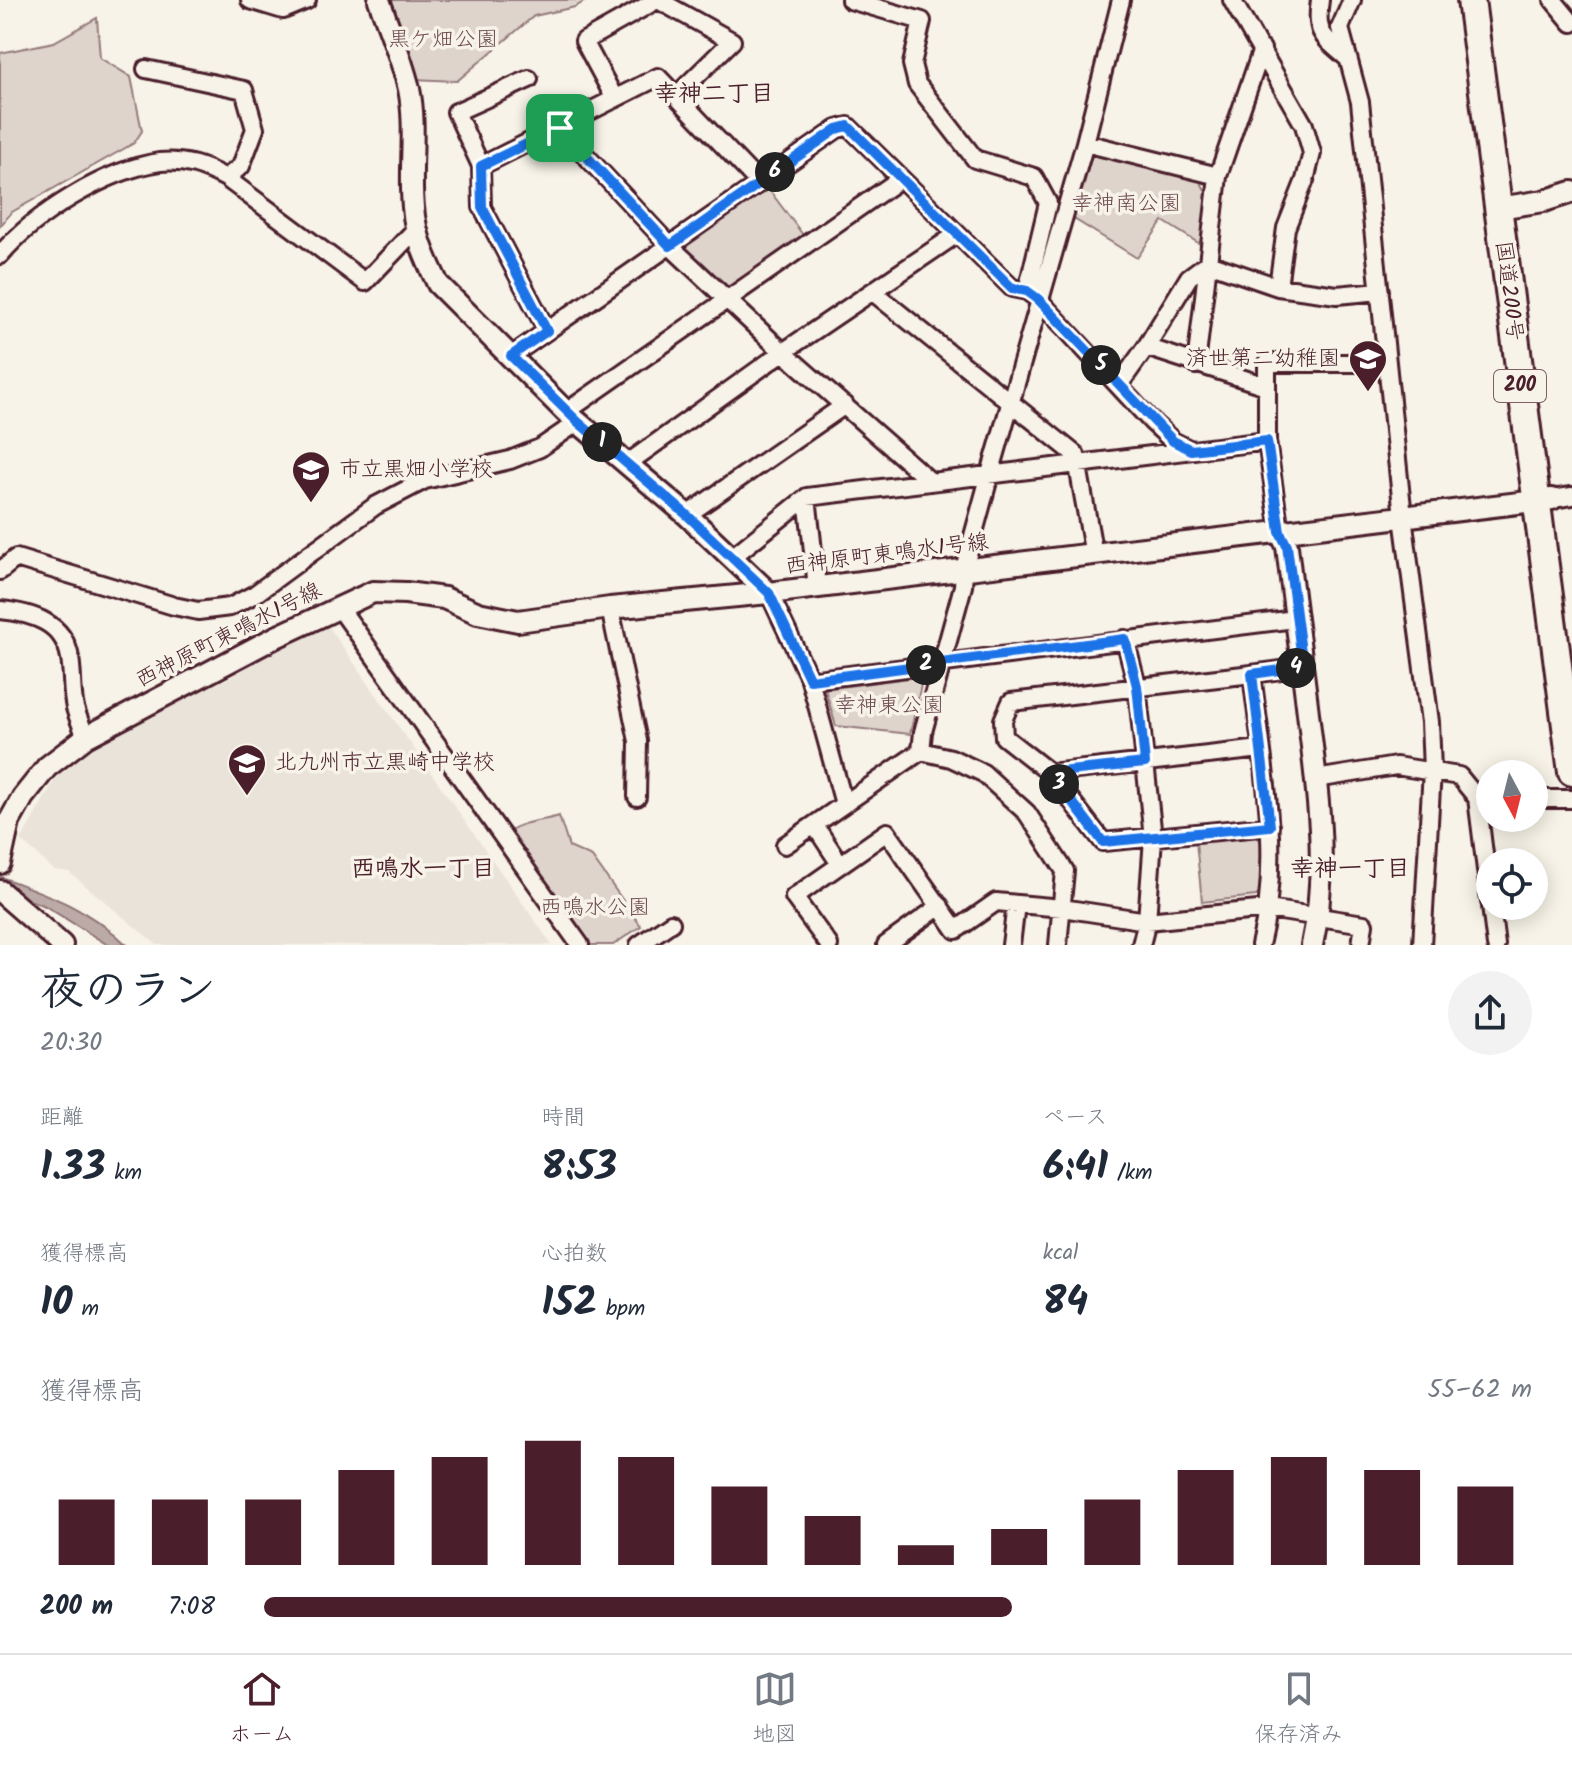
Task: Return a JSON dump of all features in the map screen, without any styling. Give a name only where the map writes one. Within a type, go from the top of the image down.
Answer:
[{"type":"highway","name":"国道200号","points":[[1471,0],[1553,499],[1572,655]]},
{"type":"highway","name":"国道200号","points":[[1486,0],[1505,208]]},
{"type":"highway","name":"国道200号","points":[[1553,499],[1572,772]]},
{"type":"street","points":[[250,0],[283,10],[307,0]]},
{"type":"street","points":[[379,0],[409,89],[416,229],[425,258],[438,284],[572,417],[687,515],[769,593],[810,680],[844,804]]},
{"type":"street","points":[[615,99],[584,41],[658,0],[732,41],[676,96]]},
{"type":"street","points":[[850,0],[922,21],[912,64],[917,84],[975,159],[1034,177],[1048,203],[1010,402],[964,569],[963,586],[923,732],[921,751]]},
{"type":"street","points":[[1032,295],[1085,143],[1121,0]]},
{"type":"street","points":[[1232,0],[1304,125],[1312,153],[1286,228],[1278,287]]},
{"type":"street","points":[[1320,0],[1316,24],[1323,37],[1346,57]]},
{"type":"street","points":[[1352,0],[1340,28],[1360,102],[1403,517],[1430,722],[1432,770],[1422,945]]},
{"type":"street","points":[[1553,0],[1572,23]]},
{"type":"street","points":[[1196,365],[1218,176],[1262,49]]},
{"type":"street","points":[[146,69],[244,90],[255,129],[241,166],[226,178]]},
{"type":"street","points":[[481,166],[658,77],[759,183]]},
{"type":"street","points":[[529,79],[456,112],[481,166],[482,207],[547,331]]},
{"type":"street","points":[[511,356],[837,129],[848,126],[1012,288],[1032,295],[1173,441],[1191,450]]},
{"type":"street","points":[[560,128],[670,246],[783,352],[931,482]]},
{"type":"street","points":[[1085,143],[1218,176]]},
{"type":"street","points":[[0,255],[16,236],[56,205],[126,171],[161,162],[202,165],[226,178],[365,282],[416,229]]},
{"type":"street","points":[[0,571],[16,558],[174,606],[198,611],[230,607],[255,594],[330,537],[387,499],[425,480],[510,460],[540,448],[572,417],[727,298],[900,179]]},
{"type":"street","points":[[1505,208],[1572,192]]},
{"type":"street","points":[[628,463],[783,352],[957,234]]},
{"type":"street","points":[[1119,385],[1189,277],[1208,263]]},
{"type":"street","points":[[1208,263],[1278,287],[1337,295],[1380,291]]},
{"type":"street","points":[[873,292],[1076,455],[1094,555]]},
{"type":"street","points":[[1146,347],[1266,386]]},
{"type":"street","points":[[1312,945],[1318,917],[1322,852],[1287,546],[1280,532],[1267,441],[1267,363],[1387,363]]},
{"type":"street","points":[[687,515],[845,405]]},
{"type":"street","points":[[731,558],[807,497],[1267,441]]},
{"type":"street","points":[[807,497],[817,587]]},
{"type":"street","name":"西神原町東鳴水1号線","points":[[0,863],[9,822],[23,797],[47,767],[86,737],[236,657],[373,592],[444,598],[478,613],[518,621],[1553,499]]},
{"type":"street","points":[[339,607],[580,945]]},
{"type":"street","points":[[610,608],[638,741],[637,797]]},
{"type":"street","points":[[0,610],[24,612],[47,622],[64,638],[71,659],[75,707],[86,737]]},
{"type":"street","points":[[810,680],[1295,619]]},
{"type":"street","points":[[1125,639],[1137,686],[1153,838],[1147,921],[1141,945]]},
{"type":"street","points":[[1270,826],[1103,842],[1050,773],[1004,737],[1003,720],[1011,702],[1303,667]]},
{"type":"street","points":[[1252,674],[1270,826],[1271,876],[1260,945]]},
{"type":"street","points":[[1050,773],[1261,749]]},
{"type":"street","points":[[785,845],[921,751],[951,758],[983,773],[1027,813],[1065,871],[1058,945]]},
{"type":"street","points":[[1316,779],[1396,766],[1459,776],[1476,792]]},
{"type":"street","points":[[1548,799],[1572,799]]},
{"type":"street","points":[[815,826],[840,864]]},
{"type":"street","points":[[829,945],[794,897],[887,832],[956,930],[996,902],[1147,921],[1268,909],[1364,924],[1361,945]]},
{"type":"street","points":[[0,891],[62,945]]},
{"type":"street","points":[[1011,945],[1016,904]]},
{"type":"street","points":[[886,945],[940,906]]},
{"type":"street","points":[[1492,920],[1496,945]]},
{"type":"street","points":[[639,945],[671,923]]},
{"type":"shaded area","name":"北九州市立黒崎中学校","points":[[326,623],[552,945],[157,945],[69,872],[54,870],[21,840],[57,776],[93,747],[164,706],[225,680]]},
{"type":"shaded area","points":[[1,877],[83,913],[127,945],[108,945],[45,906],[0,889]]},
{"type":"green space","name":"黒ケ畑公園","points":[[388,0],[587,0],[575,7],[534,16],[457,81],[413,79]]},
{"type":"green space","points":[[97,18],[100,58],[131,77],[142,131],[134,143],[12,212],[0,226],[0,53],[54,42]]},
{"type":"green space","name":"幸神南公園","points":[[1092,155],[1200,181],[1208,195],[1200,244],[1163,221],[1137,258],[1074,219]]},
{"type":"green space","points":[[767,187],[803,235],[734,287],[725,286],[687,251],[686,245]]},
{"type":"green space","name":"幸神東公園","points":[[923,676],[910,734],[836,726],[825,689]]},
{"type":"green space","name":"西鳴水公園","points":[[559,816],[569,847],[592,857],[641,926],[613,945],[587,945],[510,831],[527,823]]},
{"type":"green space","points":[[1255,836],[1263,842],[1262,891],[1256,896],[1202,902],[1196,842]]},
{"type":"place","name":"済世第二幼稚園","points":[[1368,393]]},
{"type":"place","name":"市立黒畑小学校","points":[[311,504]]},
{"type":"place","name":"北九州市立黒崎中学校","points":[[247,797]]},
{"type":"district","name":"幸神二丁目","points":[[714,94]]},
{"type":"district","name":"西鳴水一丁目","points":[[423,869]]},
{"type":"district","name":"幸神一丁目","points":[[1350,869]]},
{"type":"route","points":[[848,126],[1012,288],[1027,291],[1038,299],[1173,441],[1191,450],[1267,441],[1280,532],[1287,546],[1303,667],[1252,674],[1270,826],[1103,842],[1050,773],[1145,763],[1137,686],[1125,639],[810,680],[769,593],[687,515],[578,422],[511,356],[547,331],[482,207],[481,166],[560,128],[670,246],[837,129],[848,126]]}]
